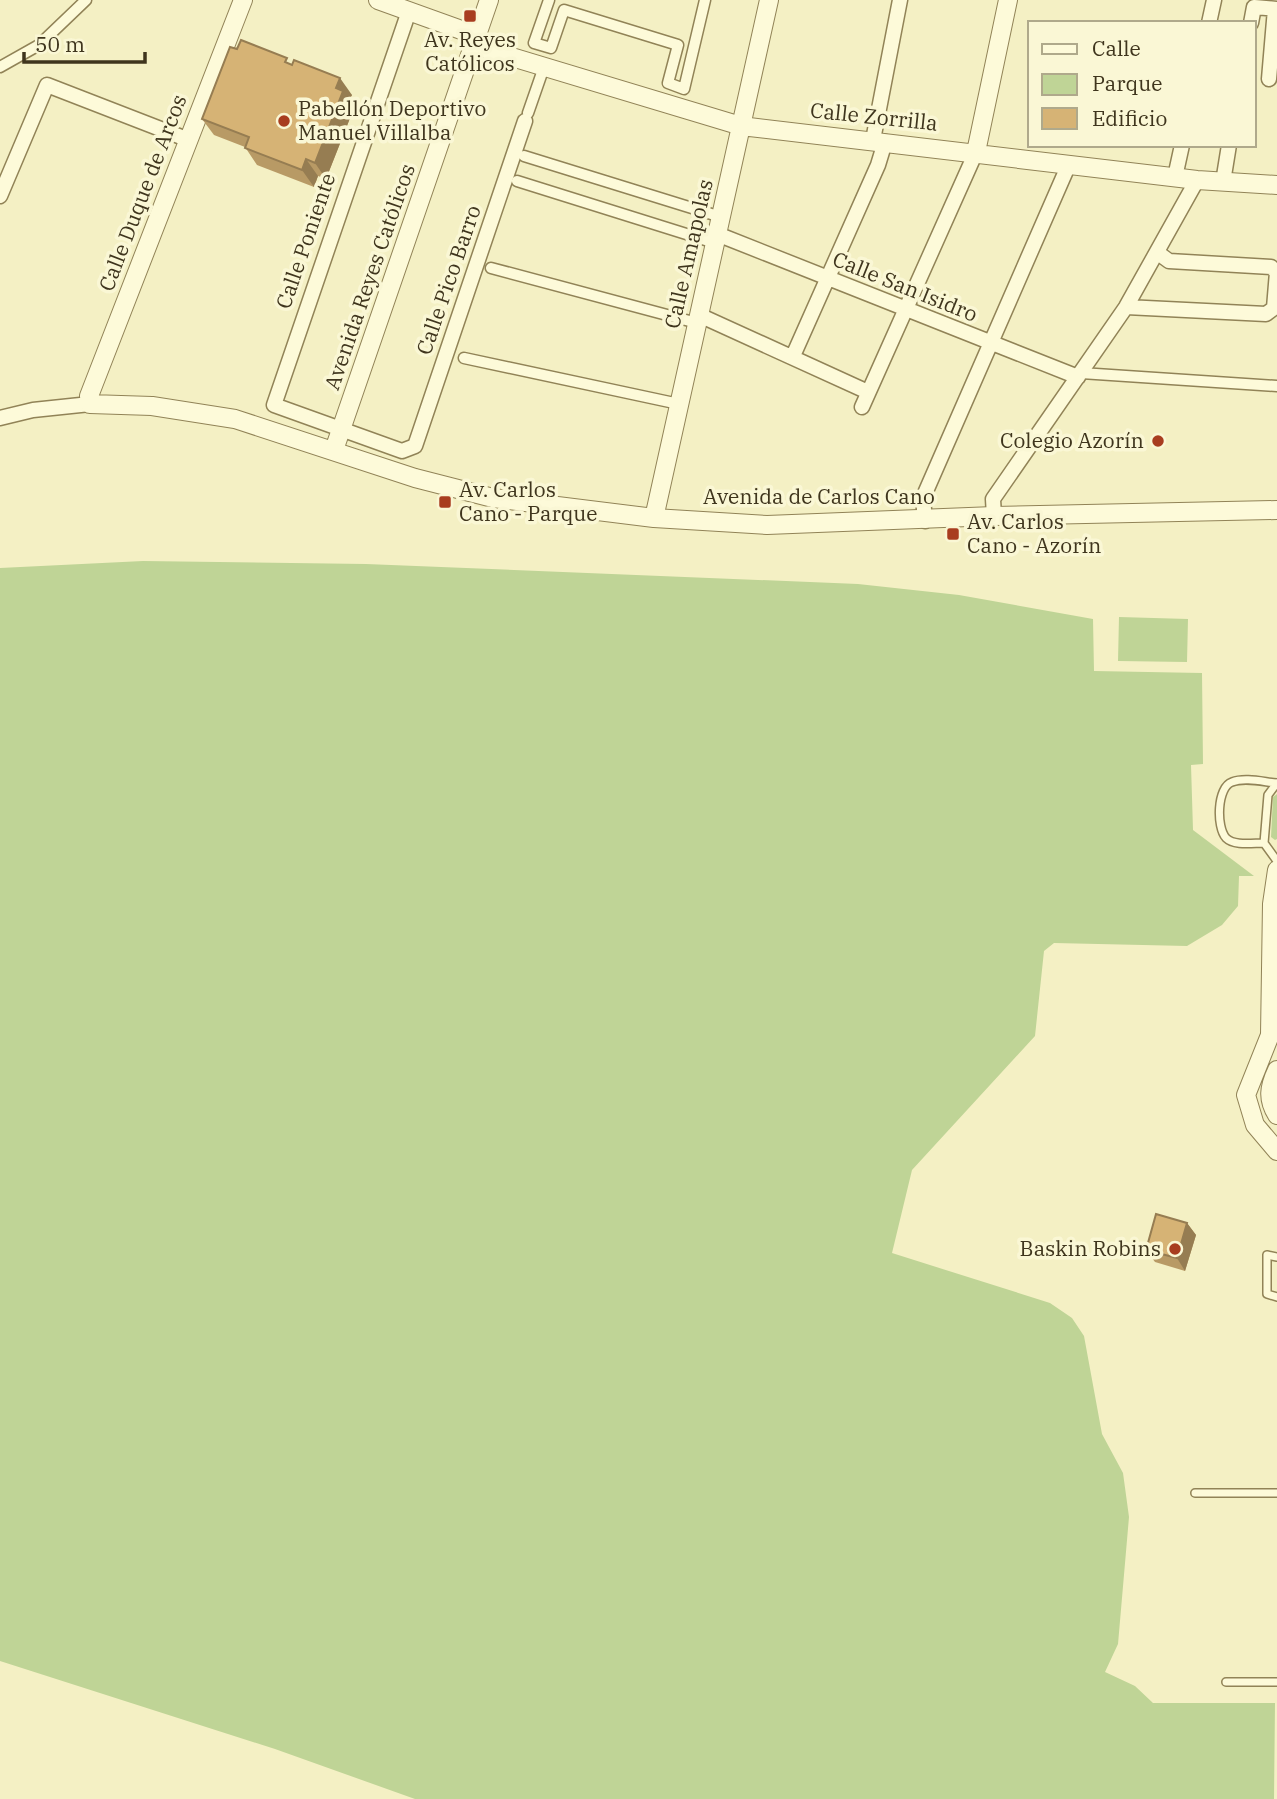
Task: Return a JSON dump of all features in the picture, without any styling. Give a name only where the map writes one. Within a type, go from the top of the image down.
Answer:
[{"type":"street","points":[[0,67],[39,45],[86,0]]},
{"type":"street","name":"Calle Duque de Arcos","points":[[90,404],[89,396],[243,0]]},
{"type":"street","name":"Calle Zorrilla","points":[[378,0],[539,65],[741,126],[1197,180],[1277,185]]},
{"type":"street","name":"Avenida Reyes Católicos","points":[[334,450],[489,0]]},
{"type":"street","points":[[675,107],[697,0]]},
{"type":"street","points":[[540,45],[551,48],[564,10],[678,45],[668,83],[684,89],[705,0]]},
{"type":"street","name":"Calle Amapolas","points":[[653,518],[769,0]]},
{"type":"street","points":[[793,356],[878,165],[879,141],[900,0]]},
{"type":"street","points":[[862,407],[976,152],[1008,0]]},
{"type":"street","points":[[1209,21],[1214,0]]},
{"type":"street","points":[[553,1],[688,44]]},
{"type":"street","name":"Calle Pico Barro","points":[[341,430],[402,450],[415,446],[527,117],[539,65],[540,45],[553,1]]},
{"type":"street","points":[[1251,21],[1254,7],[1276,9],[1267,79]]},
{"type":"street","name":"Calle Poniente","points":[[341,430],[274,405],[409,11]]},
{"type":"street","points":[[0,196],[47,85],[189,140]]},
{"type":"street","points":[[1175,177],[1182,147]]},
{"type":"street","points":[[1223,182],[1228,147]]},
{"type":"street","points":[[524,156],[718,231]]},
{"type":"street","points":[[925,521],[923,498],[1069,164]]},
{"type":"street","points":[[994,516],[993,499],[1126,307],[1197,180]]},
{"type":"street","points":[[517,181],[718,231]]},
{"type":"street","name":"Calle San Isidro","points":[[718,231],[828,279],[992,344],[1079,375]]},
{"type":"street","points":[[1126,307],[1266,314],[1274,309],[1277,272],[1270,267],[1169,261],[1158,253]]},
{"type":"street","points":[[491,268],[698,319],[793,356],[868,393]]},
{"type":"street","points":[[464,358],[679,404]]},
{"type":"street","points":[[1079,375],[1277,386]]},
{"type":"street","name":"Avenida de Carlos Cano","points":[[0,418],[33,410],[90,404],[152,406],[223,417],[334,450],[415,478],[493,498],[653,518],[767,525],[925,521],[994,516],[1277,510]]},
{"type":"street","points":[[1277,870],[1272,904],[1270,1035],[1246,1096],[1255,1125],[1277,1151]]},
{"type":"street","points":[[1277,1070],[1269,1091],[1277,1115]]},
{"type":"lane","points":[[1264,843],[1238,843],[1227,839],[1222,831],[1221,797],[1224,788],[1231,782],[1277,783]]},
{"type":"lane","points":[[1277,783],[1268,795],[1264,843],[1277,861]]},
{"type":"lane","points":[[1277,1257],[1267,1255],[1267,1294],[1277,1297]]},
{"type":"lane","points":[[1195,1493],[1277,1493]]},
{"type":"lane","points":[[1226,1682],[1277,1682]]},
{"type":"green space","points":[[143,561],[366,564],[858,584],[959,595],[1093,619],[1094,671],[1202,673],[1203,764],[1191,765],[1193,830],[1254,876],[1239,876],[1238,906],[1222,925],[1187,946],[1054,943],[1044,951],[1035,1036],[912,1170],[892,1253],[1050,1303],[1072,1318],[1084,1336],[1102,1434],[1123,1473],[1129,1517],[1118,1644],[1105,1672],[1135,1686],[1153,1703],[1275,1703],[1274,1799],[415,1799],[275,1749],[0,1661],[0,568]]},
{"type":"green space","points":[[1119,617],[1188,619],[1187,662],[1118,661]]},
{"type":"green space","points":[[1277,794],[1275,840],[1271,837],[1273,797]]},
{"type":"building","name":"Pabellón Deportivo Manuel Villalba","points":[[241,40],[287,58],[285,62],[292,65],[294,60],[340,78],[336,88],[343,91],[315,163],[306,159],[302,170],[245,148],[249,137],[202,119],[230,47],[237,49]]},
{"type":"building","points":[[1156,1214],[1187,1223],[1177,1258],[1146,1250]]},
{"type":"place","name":"Av. Reyes Católicos","points":[[470,16]]},
{"type":"place","name":"Pabellón Deportivo Manuel Villalba","points":[[284,121]]},
{"type":"place","name":"Colegio Azorín","points":[[1158,441]]},
{"type":"place","name":"Av. Carlos Cano - Parque","points":[[445,502]]},
{"type":"place","name":"Av. Carlos Cano - Azorín","points":[[953,534]]},
{"type":"place","name":"Baskin Robins","points":[[1175,1249]]}]
